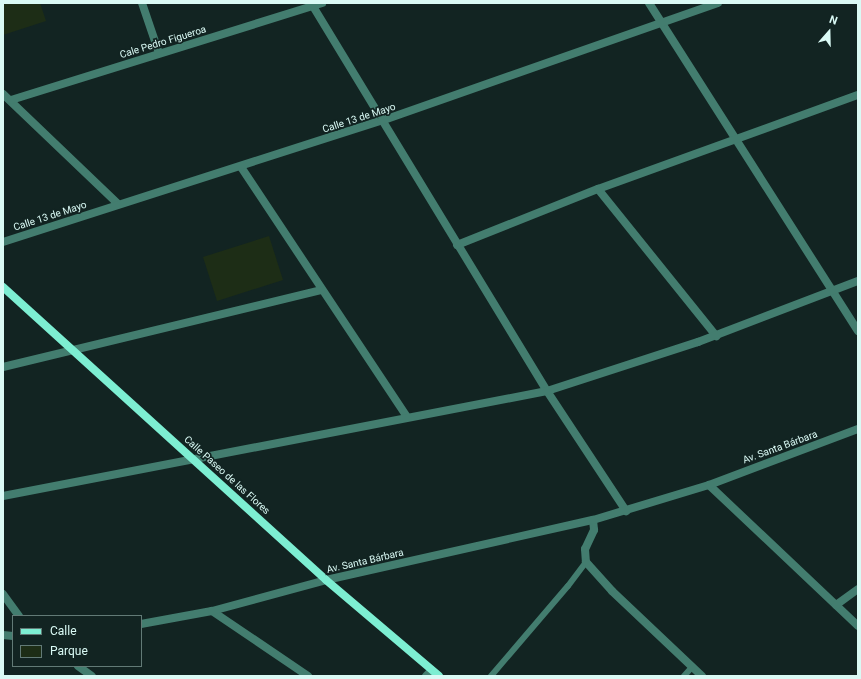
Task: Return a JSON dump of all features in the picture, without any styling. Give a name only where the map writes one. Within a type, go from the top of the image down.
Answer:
[{"type":"street","points":[[142,3],[159,53]]},
{"type":"street","name":"Cale Pedro Figueroa","points":[[11,100],[322,3]]},
{"type":"street","points":[[650,3],[858,331]]},
{"type":"street","name":"Calle 13 de Mayo","points":[[3,242],[381,121],[663,24],[718,3]]},
{"type":"street","points":[[312,5],[381,121],[547,391],[626,511]]},
{"type":"street","points":[[3,94],[118,204]]},
{"type":"street","points":[[457,245],[598,190],[858,95]]},
{"type":"street","points":[[241,167],[321,290],[407,416]]},
{"type":"street","points":[[598,190],[716,336]]},
{"type":"street","points":[[3,496],[196,460],[407,416],[547,391],[716,336],[833,292],[858,281]]},
{"type":"street","name":"Calle Paseo de las Flores","points":[[3,287],[196,460],[429,673],[439,676]]},
{"type":"street","points":[[3,367],[321,290]]},
{"type":"street","name":"Av. Santa Bárbara","points":[[142,624],[212,611],[326,580],[593,520],[709,485],[858,429]]},
{"type":"street","points":[[709,485],[858,626]]},
{"type":"street","points":[[593,520],[594,530],[585,549],[586,562],[612,591],[702,676]]},
{"type":"street","points":[[836,605],[858,589]]},
{"type":"street","points":[[3,594],[18,615]]},
{"type":"street","points":[[212,611],[308,676]]},
{"type":"street","points":[[79,667],[92,676]]},
{"type":"lane","points":[[491,676],[568,586],[586,562]]},
{"type":"lane","points":[[684,676],[692,667]]},
{"type":"green space","points":[[3,3],[40,3],[46,21],[3,35]]},
{"type":"green space","points":[[269,236],[283,280],[217,301],[203,257]]}]
